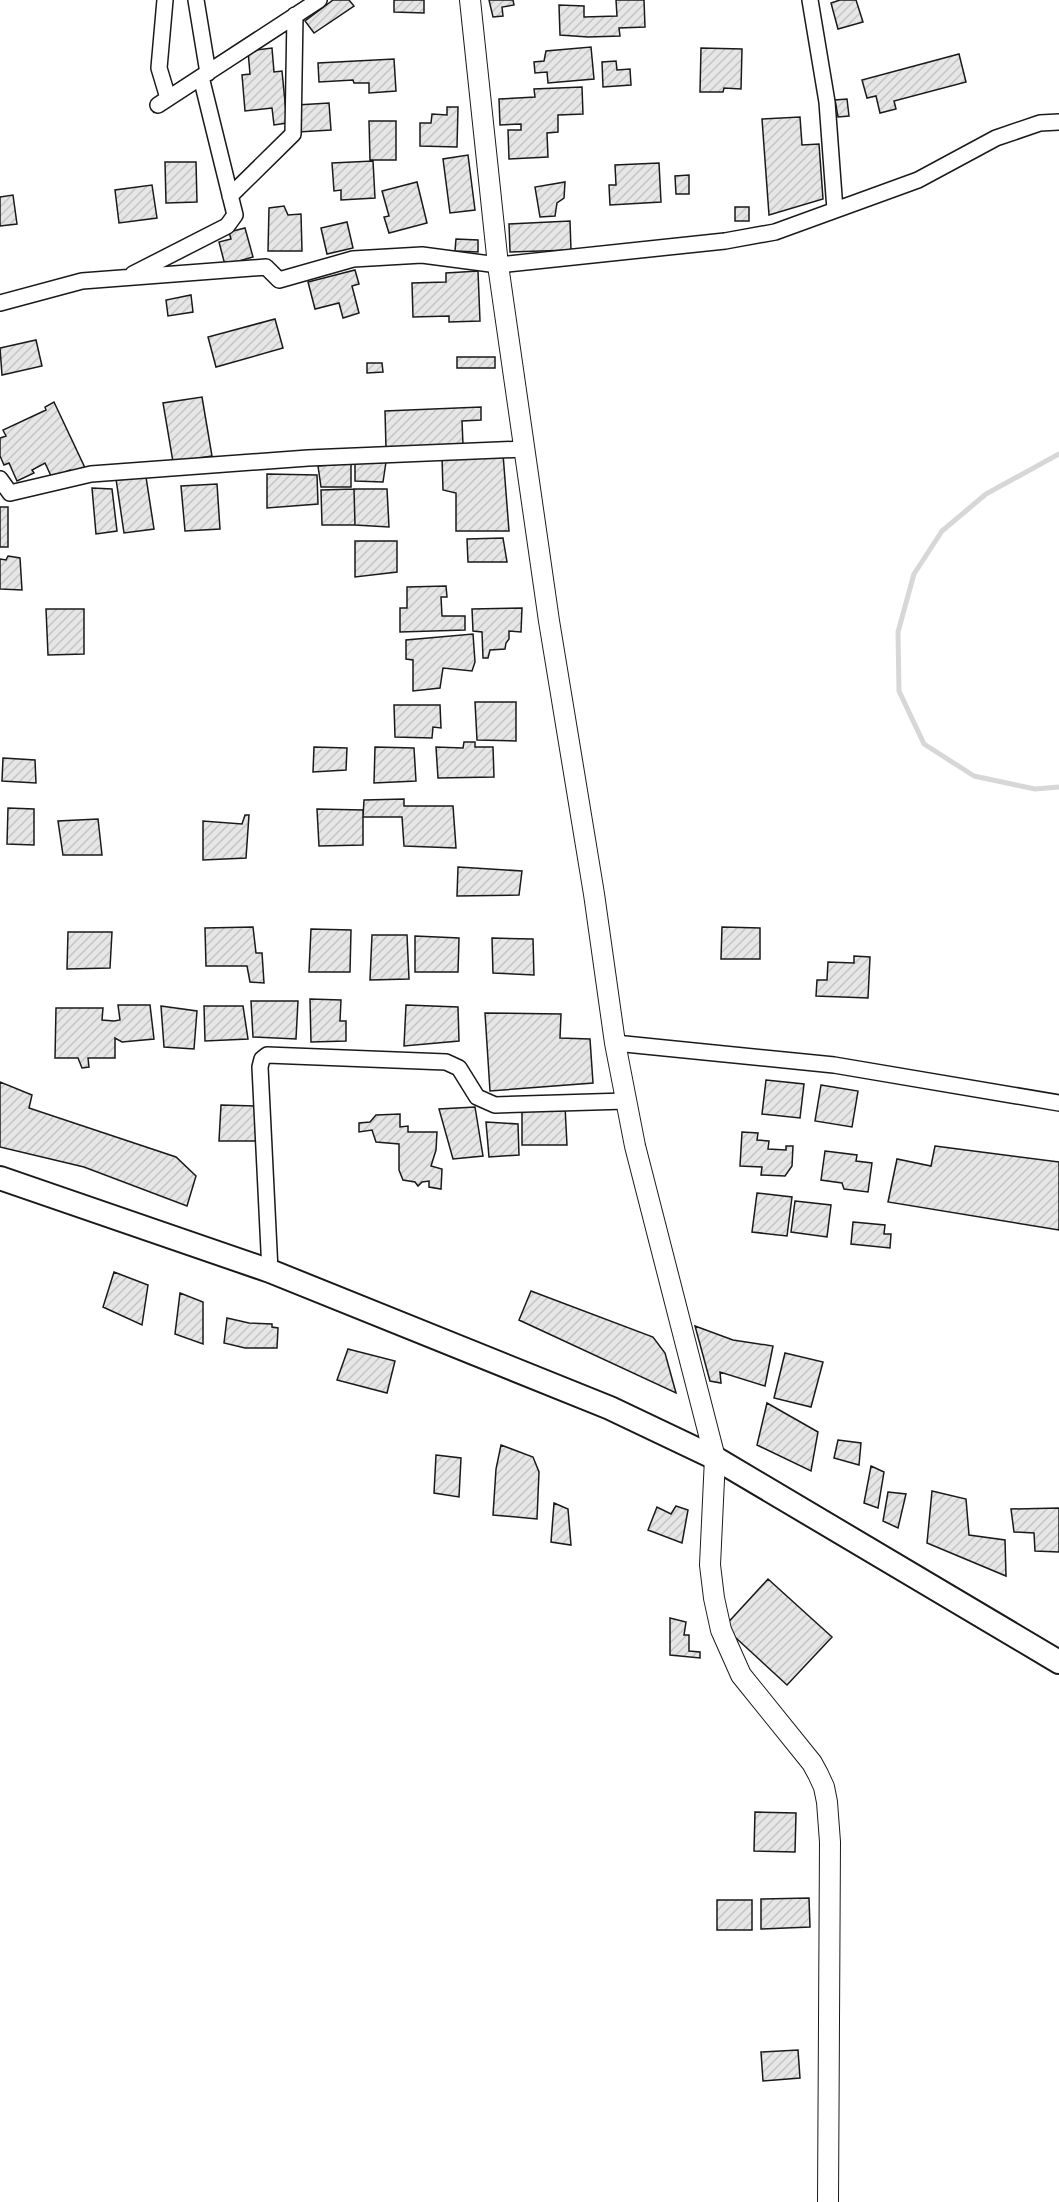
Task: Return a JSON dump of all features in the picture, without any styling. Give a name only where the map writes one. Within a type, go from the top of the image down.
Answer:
[{"type":"main road","points":[[0,1178],[270,1271],[610,1408],[715,1458],[1059,1662]]},
{"type":"street","points":[[165,0],[159,68],[163,102],[319,0]]},
{"type":"street","points":[[127,278],[227,226],[235,215],[204,75],[196,0]]},
{"type":"street","points":[[470,0],[498,265],[549,621],[594,894],[615,1043],[635,1146],[715,1458],[710,1565],[714,1598],[721,1630],[741,1675],[812,1763],[824,1787],[827,1802],[830,1842],[828,2202]]},
{"type":"street","points":[[810,0],[827,102],[835,210]]},
{"type":"street","points":[[230,196],[293,134],[295,15]]},
{"type":"street","points":[[0,303],[82,281],[266,267],[279,280],[353,259],[422,255],[498,265],[725,241],[775,232],[918,180],[996,138],[1040,123],[1059,122]]},
{"type":"street","points":[[0,479],[10,493],[91,474],[308,458],[524,449]]},
{"type":"street","points":[[615,1043],[834,1065],[1059,1103]]},
{"type":"street","points":[[270,1271],[260,1067],[262,1059],[267,1055],[446,1062],[459,1068],[477,1097],[495,1105],[626,1101]]},
{"type":"building","points":[[333,0],[349,0],[354,6],[314,33],[305,21]]},
{"type":"building","points":[[394,0],[424,0],[424,13],[394,12]]},
{"type":"building","points":[[489,0],[513,0],[514,5],[502,7],[503,16],[493,17]]},
{"type":"building","points":[[616,0],[644,0],[645,27],[619,28],[620,36],[560,35],[559,5],[584,6],[584,17],[617,16]]},
{"type":"building","points":[[840,0],[856,0],[863,22],[838,29],[831,3]]},
{"type":"building","points":[[591,47],[594,79],[548,83],[547,72],[535,73],[534,62],[544,61],[546,51]]},
{"type":"building","points":[[272,48],[274,72],[282,71],[287,123],[274,125],[272,108],[245,111],[242,75],[250,74],[248,51]]},
{"type":"building","points":[[701,48],[742,49],[741,89],[724,88],[723,92],[700,92]]},
{"type":"building","points":[[959,54],[966,82],[894,101],[896,109],[880,113],[876,96],[867,98],[862,80]]},
{"type":"building","points":[[394,59],[396,91],[369,93],[369,83],[354,83],[353,80],[319,82],[318,63]]},
{"type":"building","points":[[616,61],[617,70],[630,69],[631,85],[603,87],[602,62]]},
{"type":"building","points":[[582,87],[583,114],[558,115],[558,132],[547,133],[548,157],[509,159],[508,130],[521,130],[521,124],[500,125],[499,99],[535,97],[534,89]]},
{"type":"building","points":[[847,99],[849,116],[838,117],[835,100]]},
{"type":"building","points":[[329,103],[331,130],[298,132],[297,105]]},
{"type":"building","points":[[447,107],[458,107],[457,147],[420,146],[420,123],[431,123],[432,114],[447,115]]},
{"type":"building","points":[[800,117],[802,145],[819,144],[823,199],[769,215],[762,119]]},
{"type":"building","points":[[369,121],[396,121],[396,160],[370,160]]},
{"type":"building","points":[[468,155],[475,210],[450,213],[443,159]]},
{"type":"building","points":[[373,161],[375,198],[341,200],[341,190],[334,191],[332,163]]},
{"type":"building","points":[[165,162],[196,162],[197,202],[166,203]]},
{"type":"building","points":[[659,163],[661,202],[610,205],[609,185],[616,185],[615,165]]},
{"type":"building","points":[[689,175],[689,194],[676,194],[675,176]]},
{"type":"building","points":[[417,182],[427,223],[389,233],[384,217],[389,216],[382,191]]},
{"type":"building","points":[[565,182],[564,198],[557,203],[555,216],[540,217],[535,187]]},
{"type":"building","points":[[152,185],[157,218],[119,223],[115,190]]},
{"type":"building","points":[[13,195],[17,224],[0,226],[0,197]]},
{"type":"building","points":[[284,206],[288,215],[301,214],[302,251],[268,251],[269,208]]},
{"type":"building","points":[[735,207],[749,207],[749,221],[735,221]]},
{"type":"building","points":[[570,221],[571,250],[510,252],[509,224]]},
{"type":"building","points":[[347,222],[353,248],[327,254],[321,228]]},
{"type":"building","points":[[245,228],[253,257],[225,265],[219,242],[231,239],[229,232]]},
{"type":"building","points":[[456,239],[478,240],[478,252],[455,251]]},
{"type":"building","points":[[355,270],[359,284],[352,286],[359,313],[343,318],[339,303],[315,309],[308,282]]},
{"type":"building","points":[[478,271],[480,321],[449,322],[449,316],[413,317],[412,283],[446,282],[446,273]]},
{"type":"building","points":[[191,295],[193,312],[168,316],[166,300]]},
{"type":"building","points":[[275,319],[283,348],[216,367],[208,337]]},
{"type":"building","points":[[36,340],[42,366],[2,375],[0,348]]},
{"type":"building","points":[[457,357],[495,357],[495,368],[457,368]]},
{"type":"building","points":[[367,363],[382,363],[383,372],[367,373]]},
{"type":"building","points":[[202,397],[212,456],[173,462],[163,403]]},
{"type":"building","points":[[54,402],[86,470],[73,476],[70,470],[52,478],[45,463],[32,470],[34,473],[17,481],[9,463],[4,465],[0,456],[0,438],[6,436],[3,430],[46,410],[45,407]]},
{"type":"building","points":[[481,407],[481,420],[462,421],[463,445],[386,448],[385,411]]},
{"type":"building","points":[[503,454],[509,531],[456,531],[456,493],[443,490],[442,457]]},
{"type":"building","points":[[386,462],[383,482],[355,481],[355,463]]},
{"type":"building","points":[[351,463],[351,487],[321,487],[318,466]]},
{"type":"building","points":[[267,474],[317,475],[318,504],[267,508]]},
{"type":"building","points":[[146,477],[154,529],[124,533],[116,479]]},
{"type":"building","points":[[217,484],[220,529],[185,531],[181,486]]},
{"type":"building","points":[[92,488],[112,489],[117,531],[96,534]]},
{"type":"building","points":[[354,489],[355,525],[322,525],[321,490]]},
{"type":"building","points":[[354,489],[387,489],[389,527],[355,525]]},
{"type":"building","points":[[0,507],[8,507],[8,547],[0,547]]},
{"type":"building","points":[[503,538],[507,562],[468,562],[467,539]]},
{"type":"building","points":[[355,541],[397,541],[397,572],[355,577]]},
{"type":"building","points":[[8,556],[20,558],[22,590],[0,589],[0,559],[6,560]]},
{"type":"building","points":[[446,586],[447,597],[441,597],[442,616],[465,616],[465,630],[400,632],[400,608],[407,608],[407,587]]},
{"type":"building","points":[[522,608],[521,632],[509,631],[505,649],[490,650],[488,658],[483,658],[482,632],[473,631],[472,609]]},
{"type":"building","points":[[46,609],[84,609],[84,654],[48,655]]},
{"type":"building","points":[[473,634],[475,662],[472,671],[443,668],[440,688],[413,691],[413,660],[406,659],[406,640]]},
{"type":"building","points":[[475,702],[516,702],[516,741],[477,740]]},
{"type":"building","points":[[394,705],[440,705],[441,728],[433,727],[432,738],[395,737]]},
{"type":"building","points":[[464,742],[475,742],[475,747],[493,747],[494,777],[438,778],[436,747],[463,748]]},
{"type":"building","points":[[314,747],[347,748],[346,770],[313,772]]},
{"type":"building","points":[[375,747],[414,748],[416,781],[374,783]]},
{"type":"building","points":[[3,758],[35,760],[36,783],[2,781]]},
{"type":"building","points":[[404,799],[404,806],[453,806],[456,848],[404,846],[402,817],[363,817],[364,800]]},
{"type":"building","points":[[8,808],[34,809],[34,845],[7,844]]},
{"type":"building","points":[[317,809],[363,810],[363,845],[319,846]]},
{"type":"building","points":[[245,815],[249,815],[246,858],[203,860],[203,821],[242,824]]},
{"type":"building","points":[[98,819],[102,855],[63,855],[58,821]]},
{"type":"building","points":[[458,867],[522,871],[519,895],[457,896]]},
{"type":"building","points":[[253,927],[256,953],[262,953],[264,983],[250,982],[247,966],[206,966],[205,928]]},
{"type":"building","points":[[722,927],[760,928],[760,959],[721,959]]},
{"type":"building","points":[[311,929],[351,930],[350,972],[309,972]]},
{"type":"building","points":[[68,932],[112,932],[110,968],[67,969]]},
{"type":"building","points":[[372,935],[407,935],[409,979],[370,980]]},
{"type":"building","points":[[415,936],[459,938],[458,972],[415,972]]},
{"type":"building","points":[[492,938],[533,939],[534,975],[493,973]]},
{"type":"building","points":[[854,956],[870,957],[868,998],[816,996],[817,980],[827,980],[828,962],[854,963]]},
{"type":"building","points":[[310,999],[341,1000],[340,1021],[346,1021],[346,1041],[311,1042]]},
{"type":"building","points":[[251,1001],[298,1001],[296,1039],[253,1037]]},
{"type":"building","points":[[118,1005],[150,1005],[154,1039],[122,1042],[115,1038],[115,1058],[88,1058],[89,1067],[82,1068],[78,1058],[55,1058],[56,1008],[103,1008],[102,1020],[114,1021],[120,1020]]},
{"type":"building","points":[[406,1005],[458,1007],[459,1041],[404,1046]]},
{"type":"building","points":[[161,1006],[197,1011],[194,1049],[164,1047]]},
{"type":"building","points":[[204,1006],[243,1006],[248,1039],[205,1041]]},
{"type":"building","points":[[485,1013],[561,1014],[560,1038],[590,1039],[593,1083],[490,1091]]},
{"type":"building","points":[[766,1080],[804,1084],[800,1118],[762,1114]]},
{"type":"building","points":[[0,1082],[32,1095],[29,1108],[176,1157],[196,1176],[187,1206],[84,1167],[0,1147]]},
{"type":"building","points":[[821,1085],[858,1091],[852,1127],[815,1121]]},
{"type":"building","points":[[221,1105],[256,1106],[260,1117],[256,1141],[219,1141]]},
{"type":"building","points":[[565,1106],[567,1145],[522,1145],[522,1109]]},
{"type":"building","points":[[475,1107],[483,1156],[453,1159],[439,1109]]},
{"type":"building","points":[[400,1114],[400,1127],[408,1126],[408,1132],[437,1132],[436,1150],[431,1166],[442,1169],[441,1189],[429,1187],[429,1181],[422,1182],[418,1186],[415,1182],[403,1180],[399,1170],[399,1144],[376,1142],[372,1130],[359,1132],[359,1123],[370,1122],[376,1115]]},
{"type":"building","points":[[486,1122],[518,1124],[519,1155],[489,1157]]},
{"type":"building","points":[[742,1132],[758,1133],[757,1140],[769,1141],[768,1149],[786,1150],[786,1146],[793,1146],[792,1166],[785,1176],[761,1175],[762,1167],[740,1166]]},
{"type":"building","points":[[935,1146],[1059,1162],[1059,1230],[888,1202],[897,1159],[931,1166]]},
{"type":"building","points":[[825,1151],[857,1155],[856,1161],[872,1163],[868,1192],[844,1189],[842,1183],[821,1180]]},
{"type":"building","points":[[757,1193],[792,1197],[787,1236],[752,1232]]},
{"type":"building","points":[[795,1201],[831,1205],[827,1237],[791,1232]]},
{"type":"building","points":[[853,1222],[885,1225],[884,1234],[891,1234],[890,1248],[851,1244]]},
{"type":"building","points":[[114,1272],[148,1285],[142,1325],[103,1307]]},
{"type":"building","points":[[531,1291],[653,1337],[665,1353],[676,1393],[519,1320]]},
{"type":"building","points":[[180,1293],[203,1302],[203,1344],[175,1334]]},
{"type":"building","points":[[227,1318],[249,1323],[272,1324],[272,1327],[278,1328],[277,1348],[245,1348],[224,1343]]},
{"type":"building","points":[[695,1326],[733,1340],[773,1346],[765,1386],[720,1372],[721,1383],[710,1381]]},
{"type":"building","points":[[348,1349],[395,1361],[387,1393],[337,1380]]},
{"type":"building","points":[[785,1353],[823,1362],[811,1407],[774,1398]]},
{"type":"building","points":[[767,1403],[818,1432],[811,1471],[757,1445]]},
{"type":"building","points":[[838,1440],[861,1443],[859,1465],[834,1458]]},
{"type":"building","points":[[501,1445],[533,1457],[539,1472],[537,1519],[493,1515],[496,1469]]},
{"type":"building","points":[[436,1455],[461,1458],[459,1497],[434,1493]]},
{"type":"building","points":[[871,1466],[884,1472],[878,1508],[864,1503]]},
{"type":"building","points":[[932,1491],[966,1499],[969,1535],[1005,1540],[1006,1576],[927,1543]]},
{"type":"building","points":[[888,1492],[906,1494],[898,1528],[883,1521]]},
{"type":"building","points":[[554,1503],[568,1509],[571,1545],[551,1542]]},
{"type":"building","points":[[676,1506],[688,1510],[682,1543],[648,1530],[657,1507],[671,1514]]},
{"type":"building","points":[[1059,1508],[1059,1552],[1035,1551],[1034,1533],[1014,1532],[1011,1509]]},
{"type":"building","points":[[768,1579],[832,1637],[787,1685],[724,1627]]},
{"type":"building","points":[[670,1618],[686,1622],[684,1635],[689,1635],[689,1651],[700,1652],[700,1658],[670,1655]]},
{"type":"building","points":[[755,1812],[796,1813],[795,1852],[754,1851]]},
{"type":"building","points":[[809,1898],[810,1927],[761,1929],[761,1899]]},
{"type":"building","points":[[717,1900],[752,1900],[752,1930],[717,1930]]},
{"type":"building","points":[[798,2050],[800,2078],[763,2081],[761,2052]]},
{"type":"waterway","points":[[1059,454],[986,494],[942,531],[914,574],[898,632],[899,691],[924,744],[974,776],[1035,789],[1059,787]]}]
